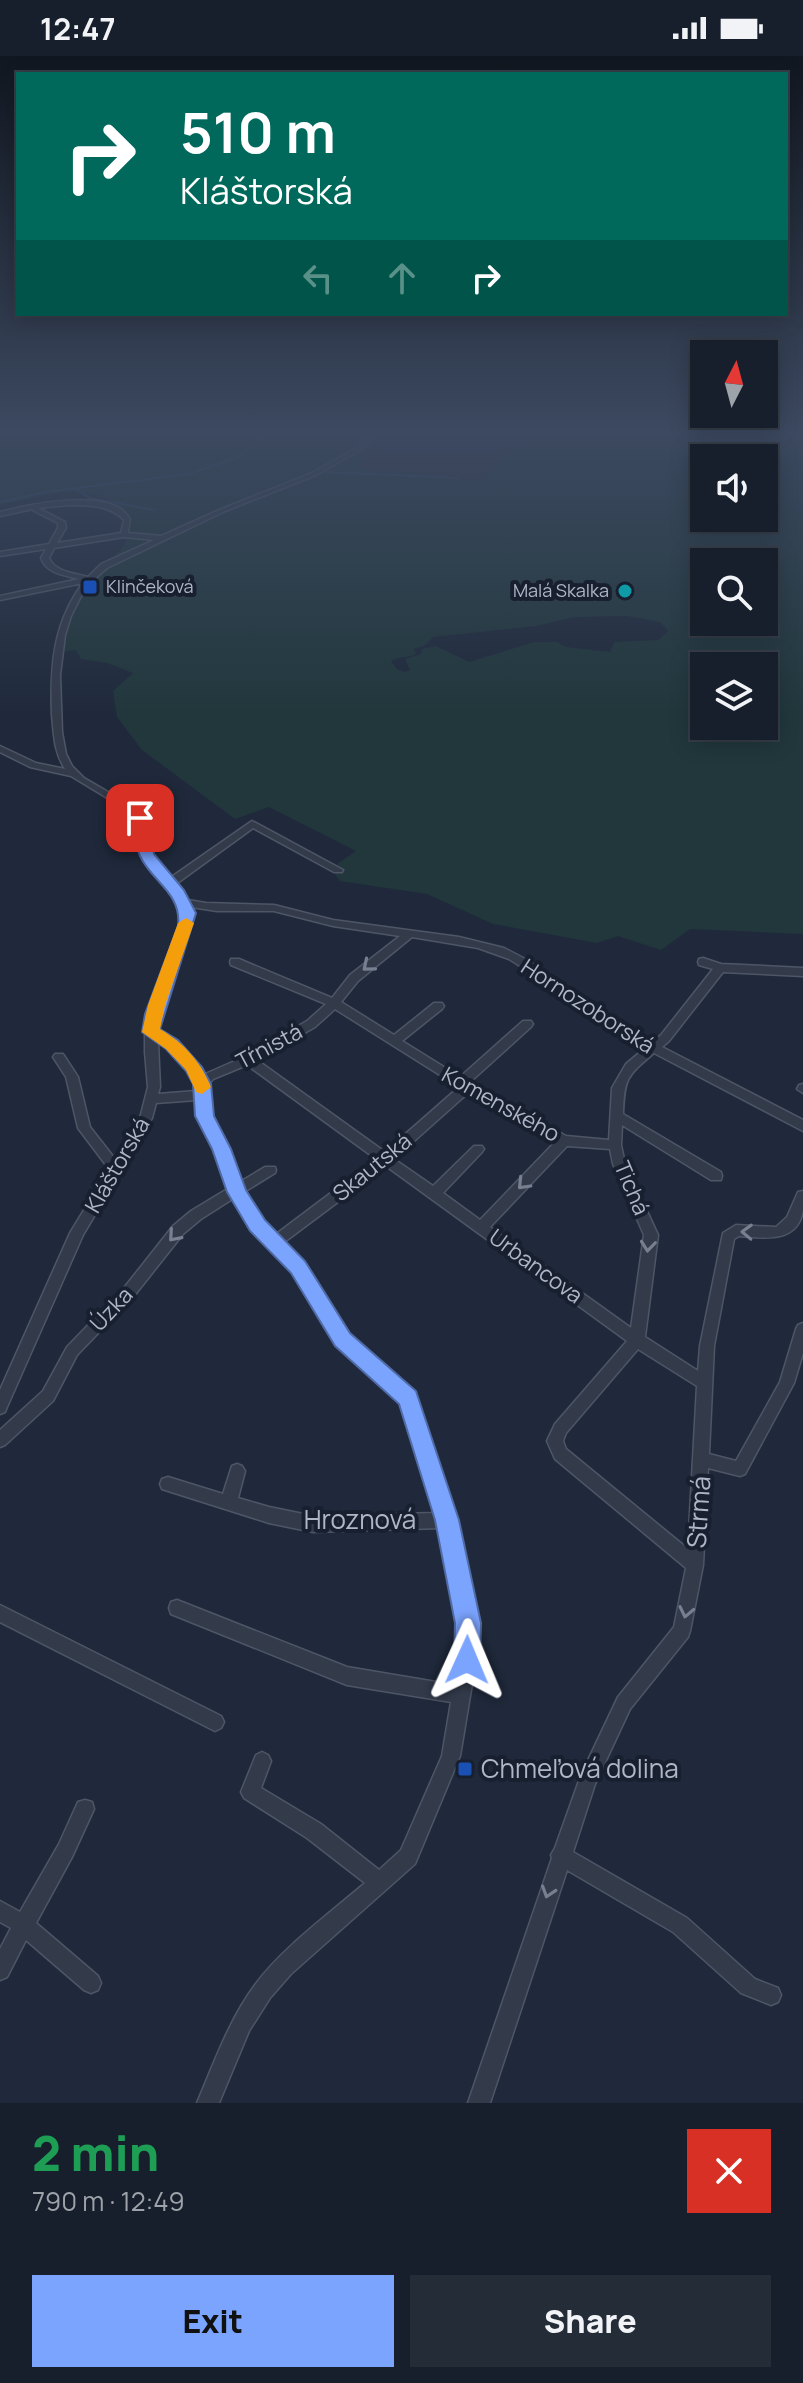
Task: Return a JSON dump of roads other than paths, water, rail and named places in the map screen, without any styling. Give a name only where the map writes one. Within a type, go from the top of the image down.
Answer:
[{"type":"street","points":[[62,527],[45,558],[47,564],[54,570],[89,580]]},
{"type":"street","points":[[124,535],[126,527]]},
{"type":"street","points":[[74,774],[59,749],[54,680],[58,642],[66,618],[89,580],[104,566],[189,527]]},
{"type":"street","points":[[0,554],[124,535],[162,538]]},
{"type":"street","points":[[0,598],[89,580]]},
{"type":"street","points":[[0,749],[33,765],[74,774],[136,812],[147,855],[184,902]]},
{"type":"street","points":[[170,883],[252,824],[338,870]]},
{"type":"street","name":"Hornozoborská","points":[[184,902],[218,909],[243,906],[275,908],[331,923],[501,952],[526,963],[572,999],[652,1048],[803,1126]]},
{"type":"street","name":"Kláštorská","points":[[0,1407],[71,1246],[137,1135],[153,1099],[151,1032],[157,1005],[186,926],[188,913],[184,902]]},
{"type":"street","name":"Hornozoborská","points":[[186,926],[218,909]]},
{"type":"street","name":"Tŕnistá","points":[[202,1090],[209,1076],[248,1060],[311,1024],[334,1003],[354,978],[408,935]]},
{"type":"street","name":"Tŕnistá","points":[[235,962],[334,1003]]},
{"type":"street","points":[[703,962],[720,968],[803,972]]},
{"type":"street","name":"Tichá","points":[[637,1340],[651,1235],[619,1164],[615,1145],[618,1088],[630,1067],[665,1038],[720,968]]},
{"type":"street","name":"Komenského","points":[[334,1003],[464,1085],[564,1141],[615,1145]]},
{"type":"street","points":[[394,1041],[438,1006]]},
{"type":"street","name":"Skautská","points":[[274,1243],[387,1158],[527,1024]]},
{"type":"street","points":[[151,1032],[172,1045],[193,1067],[202,1090],[204,1116],[221,1149],[237,1192],[258,1226],[298,1267],[342,1340],[408,1398],[447,1520],[468,1623],[462,1695],[451,1756],[408,1857],[284,1967],[263,1991],[242,2024],[208,2103]]},
{"type":"street","points":[[59,1057],[72,1077],[84,1128],[116,1169]]},
{"type":"street","name":"Urbancova","points":[[248,1060],[637,1340],[706,1384]]},
{"type":"street","points":[[153,1099],[202,1090]]},
{"type":"street","points":[[618,1117],[716,1176]]},
{"type":"street","points":[[482,1226],[564,1141]]},
{"type":"street","points":[[435,1193],[478,1149]]},
{"type":"street","points":[[237,1192],[270,1170]]},
{"type":"street","name":"Úzka","points":[[0,1440],[48,1396],[72,1351],[129,1292],[178,1230],[196,1215],[237,1192]]},
{"type":"street","name":"Strmá","points":[[479,2103],[587,1781],[624,1703],[682,1631],[695,1565],[707,1346],[728,1237],[736,1230],[776,1234],[797,1215],[803,1196]]},
{"type":"street","points":[[703,1460],[740,1469],[787,1383],[803,1329]]},
{"type":"street","points":[[637,1340],[560,1429],[555,1441],[560,1454],[695,1565]]},
{"type":"street","points":[[229,1501],[237,1471]]},
{"type":"street","name":"Hroznová","points":[[168,1484],[269,1515],[313,1524],[447,1520]]},
{"type":"street","points":[[177,1608],[347,1676],[462,1695]]},
{"type":"street","points":[[0,1613],[215,1722]]},
{"type":"street","points":[[262,1761],[250,1792],[314,1831],[379,1882]]},
{"type":"street","points":[[0,1970],[22,1924],[67,1854],[85,1809]]},
{"type":"street","points":[[560,1855],[680,1925],[748,1986],[771,1995]]},
{"type":"street","points":[[0,1911],[22,1924],[91,1983]]},
{"type":"place","name":"Klinčeková","points":[[90,587]]},
{"type":"place","name":"Malá Skalka","points":[[625,591]]},
{"type":"place","name":"Chmeľová dolina","points":[[465,1769]]}]
